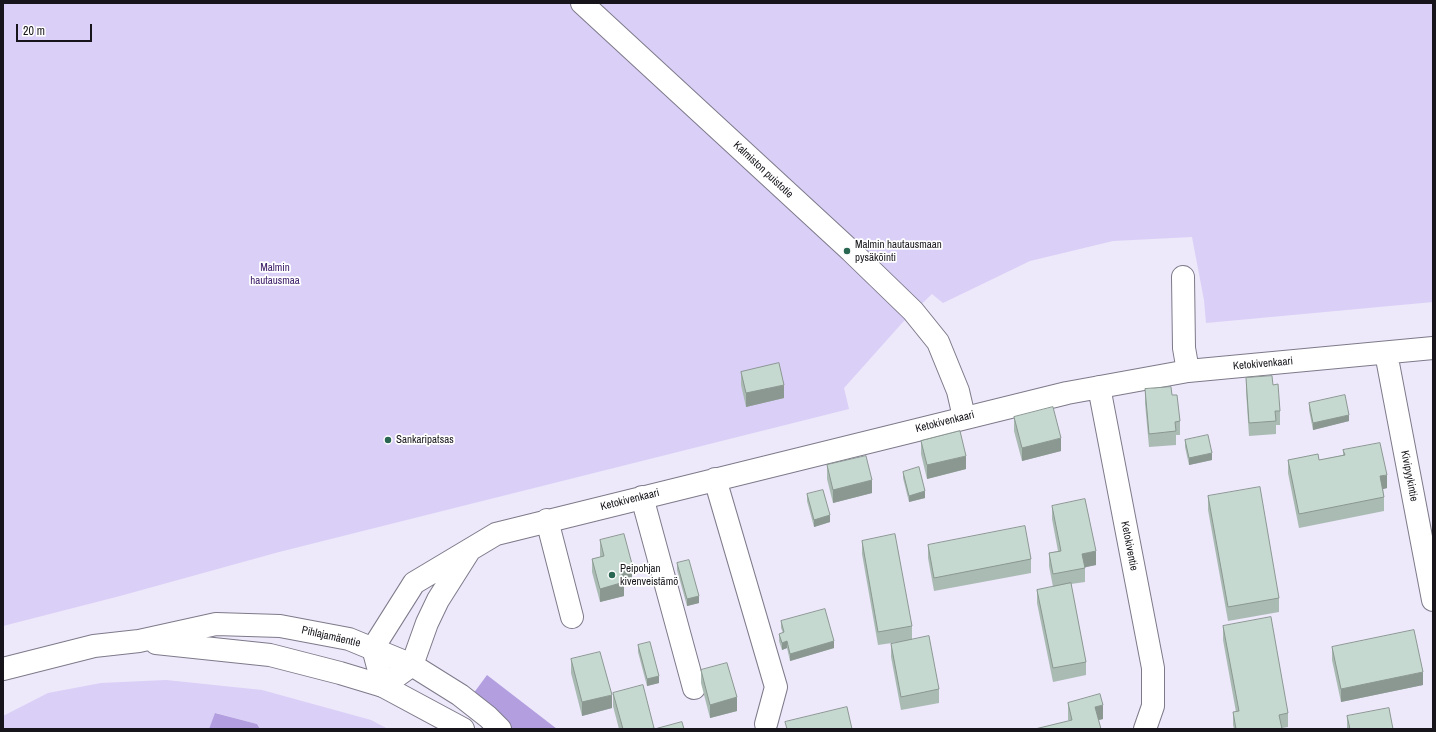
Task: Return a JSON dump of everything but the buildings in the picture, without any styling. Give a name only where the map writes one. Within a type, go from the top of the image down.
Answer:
[{"type":"street","name":"Kalmiston puistotie","points":[[582,3],[851,251],[913,311],[938,342],[958,391],[964,417]]},
{"type":"street","points":[[1183,277],[1184,348],[1188,371]]},
{"type":"street","name":"Ketokivenkaari","points":[[373,648],[414,583],[496,534],[964,417],[1099,387],[1188,371],[1433,348]]},
{"type":"street","name":"Kivipyykintie","points":[[1386,353],[1433,600]]},
{"type":"street","name":"Ketokiventie","points":[[1099,387],[1153,668],[1153,706],[1146,729]]},
{"type":"street","points":[[715,479],[776,687],[766,724]]},
{"type":"street","points":[[642,497],[694,688]]},
{"type":"street","points":[[548,520],[572,617]]},
{"type":"street","name":"Ketokivenkaari","points":[[412,665],[427,623],[438,600],[469,551]]},
{"type":"street","name":"Pihlajamäentie","points":[[3,669],[94,646],[139,641],[216,624],[280,626],[349,639],[412,665],[460,695],[488,717],[500,729]]},
{"type":"street","name":"Pihlajamäentie","points":[[139,641],[270,655],[383,686],[463,729]]},
{"type":"street","points":[[373,648],[383,686],[412,665]]},
{"type":"green space","name":"Malmin hautausmaa","points":[[3,3],[1433,3],[1433,302],[1206,323],[1204,300],[1192,237],[1113,241],[1030,261],[943,303],[932,294],[903,322],[844,388],[849,409],[279,552],[120,596],[3,626]]},
{"type":"green space","points":[[166,680],[262,690],[371,720],[388,729],[260,729],[257,724],[216,713],[209,729],[3,729],[3,716],[48,693],[101,683]]},
{"type":"shaded area","points":[[487,675],[557,729],[513,729],[473,694]]},
{"type":"shaded area","points":[[215,713],[257,724],[260,729],[209,729]]},
{"type":"place","name":"Malmin hautausmaan pysäköinti","points":[[847,251]]},
{"type":"place","name":"Sankaripatsas","points":[[388,440]]},
{"type":"place","name":"Peipohjan kivenveistämö","points":[[612,575]]}]
